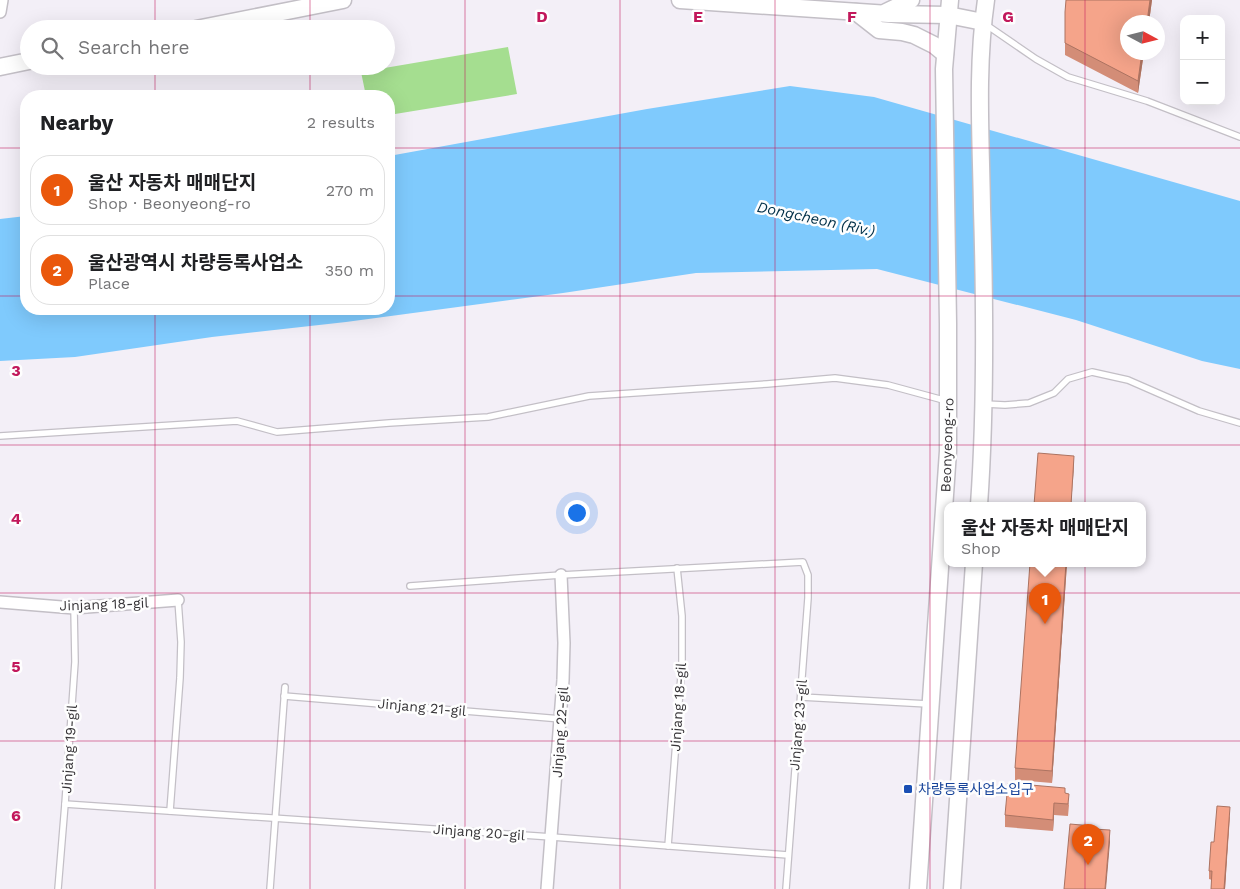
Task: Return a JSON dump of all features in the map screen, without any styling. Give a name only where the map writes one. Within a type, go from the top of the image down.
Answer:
[{"type":"main road","points":[[242,20],[343,0]]},
{"type":"main road","points":[[680,0],[754,2],[883,14],[949,8],[983,22]]},
{"type":"main road","points":[[883,14],[911,0]]},
{"type":"main road","points":[[979,502],[985,382],[985,322],[979,73],[986,0]]},
{"type":"main road","name":"Beonyeong-ro","points":[[945,502],[948,451],[949,380],[944,92],[949,8]]},
{"type":"main road","points":[[856,12],[879,30],[914,35],[945,51]]},
{"type":"main road","points":[[0,67],[20,64]]},
{"type":"main road","name":"Beonyeong-ro","points":[[918,889],[944,511]]},
{"type":"main road","points":[[952,889],[974,567]]},
{"type":"street","points":[[0,12],[2,0]]},
{"type":"street","name":"Jinjang 22-gil","points":[[547,889],[561,719],[564,643],[560,575]]},
{"type":"street","name":"Jinjang 18-gil","points":[[0,602],[74,608],[178,600]]},
{"type":"lane","points":[[983,22],[1036,59],[1068,77],[1147,101],[1240,136]]},
{"type":"lane","points":[[984,404],[1029,403],[1054,393],[1068,379],[1092,372],[1128,380],[1199,411],[1240,423]]},
{"type":"lane","points":[[0,436],[237,421],[277,432],[488,417],[589,396],[835,378],[888,385],[949,402]]},
{"type":"lane","name":"Jinjang 23-gil","points":[[677,568],[802,562],[808,575],[808,598],[786,889]]},
{"type":"lane","points":[[410,586],[677,568]]},
{"type":"lane","name":"Jinjang 18-gil","points":[[668,846],[682,663],[682,616],[677,568]]},
{"type":"lane","points":[[170,810],[180,678],[181,642],[178,600]]},
{"type":"lane","name":"Jinjang 19-gil","points":[[58,889],[75,662],[74,608]]},
{"type":"lane","points":[[270,889],[284,687]]},
{"type":"lane","name":"Jinjang 21-gil","points":[[284,696],[561,719]]},
{"type":"lane","points":[[801,697],[931,704]]},
{"type":"lane","name":"Jinjang 20-gil","points":[[65,804],[788,855]]},
{"type":"green space","points":[[508,47],[517,94],[395,114],[395,90],[365,90],[362,75],[395,75],[395,66]]},
{"type":"water","name":"Dongcheon (Riv.)","points":[[790,86],[874,97],[1240,201],[1240,369],[1202,361],[1076,320],[877,269],[696,273],[563,293],[346,322],[212,337],[75,357],[0,361],[0,219],[20,217],[20,315],[395,315],[395,155],[647,109]]},
{"type":"building","points":[[1066,0],[1150,0],[1148,15],[1120,15],[1120,60],[1141,60],[1138,81],[1065,43]]},
{"type":"building","points":[[1038,453],[1074,456],[1071,502],[1034,502]]},
{"type":"building","points":[[1030,567],[1066,567],[1052,771],[1015,768]]},
{"type":"building","points":[[1008,783],[1065,788],[1065,793],[1069,794],[1068,804],[1054,803],[1053,820],[1005,815]]},
{"type":"building","points":[[1217,806],[1230,807],[1224,889],[1211,889],[1212,871],[1209,871],[1211,842],[1214,842]]},
{"type":"building","points":[[1070,824],[1093,826],[1093,829],[1110,830],[1105,889],[1064,889]]},
{"type":"place","name":"울산 자동차 매매단지","points":[[1045,624]]},
{"type":"place","name":"차량등록사업소입구","points":[[908,789]]},
{"type":"place","name":"울산광역시 차량등록사업소","points":[[1088,865]]}]
